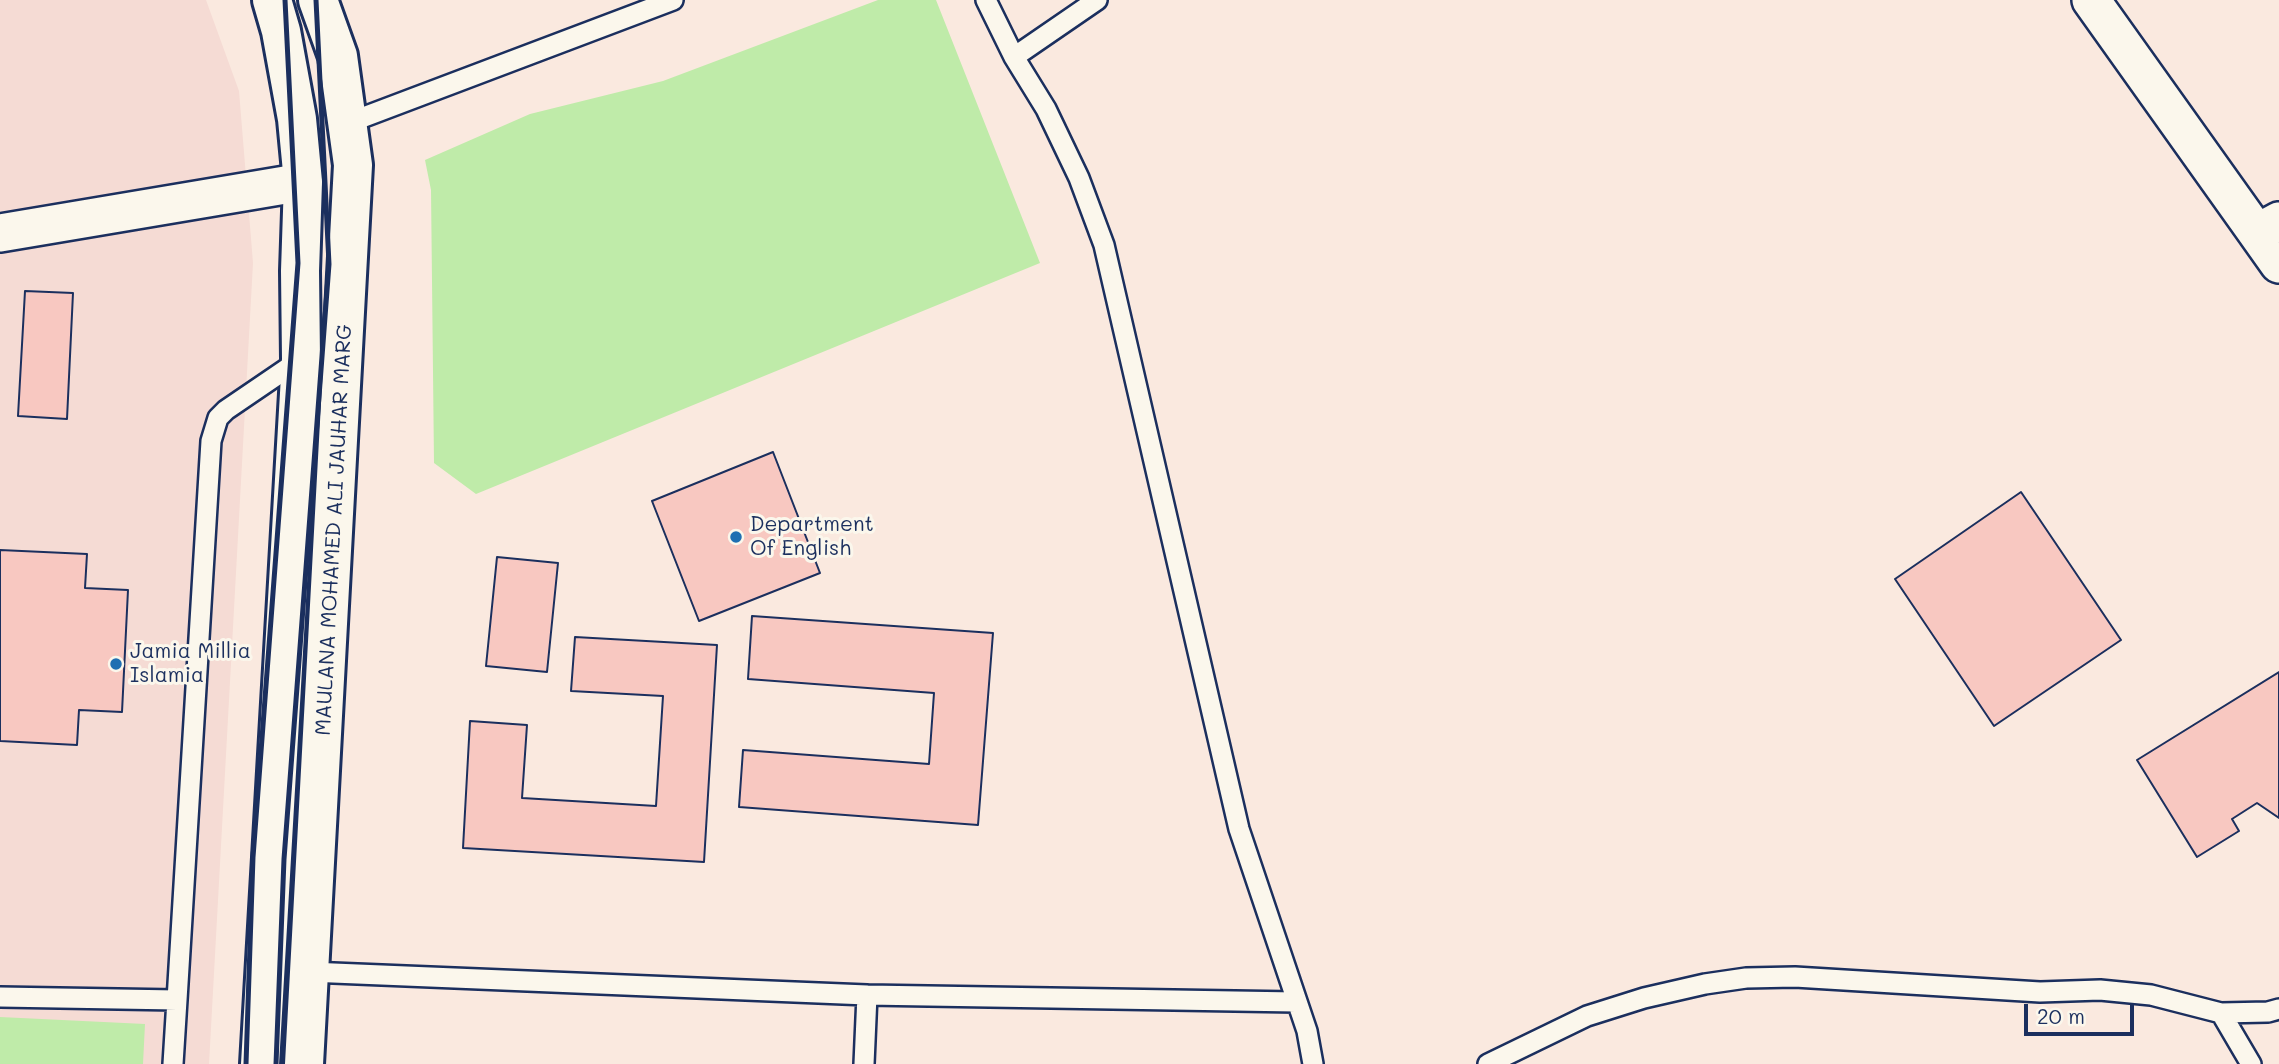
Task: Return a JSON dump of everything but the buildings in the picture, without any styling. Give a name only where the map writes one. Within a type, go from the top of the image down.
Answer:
[{"type":"main road","name":"MAULANA MOHAMED ALI JAUHAR MARG","points":[[260,1064],[301,359],[303,182],[297,119],[281,31],[272,0]]},
{"type":"main road","name":"MAULANA MOHAMED ALI JAUHAR MARG","points":[[304,1064],[353,165],[338,56],[318,0]]},
{"type":"street","points":[[2091,0],[2268,227],[2279,264]]},
{"type":"street","points":[[0,233],[303,182]]},
{"type":"lane","points":[[348,123],[673,0]]},
{"type":"lane","points":[[986,0],[1014,57],[1046,109],[1079,178],[1104,245],[1239,828],[1307,1031],[1313,1064]]},
{"type":"lane","points":[[1014,57],[1097,0]]},
{"type":"lane","points":[[173,1064],[211,441],[218,418],[226,410],[301,359]]},
{"type":"lane","points":[[309,972],[867,995],[1296,1002]]},
{"type":"lane","points":[[1488,1064],[1587,1016],[1644,998],[1704,984],[1746,978],[1796,977],[2040,992],[2100,990],[2151,995],[2221,1013],[2268,1012],[2279,1009]]},
{"type":"lane","points":[[864,1064],[867,995]]},
{"type":"lane","points":[[0,997],[177,1000]]},
{"type":"lane","points":[[2221,1013],[2251,1064]]},
{"type":"shaded area","name":"Jamia Millia Islamia","points":[[0,0],[206,0],[239,91],[253,263],[209,1064],[0,1064]]},
{"type":"green space","points":[[878,0],[936,0],[1040,263],[476,494],[434,463],[431,190],[425,160],[530,114],[663,81]]},
{"type":"green space","points":[[0,1017],[145,1024],[143,1064],[0,1064]]},
{"type":"railway","points":[[246,1064],[253,857],[298,263],[285,0]]},
{"type":"railway","points":[[276,1064],[284,859],[329,264],[316,0]]},
{"type":"place","name":"Department Of English","points":[[736,537]]},
{"type":"place","name":"Jamia Millia Islamia","points":[[116,664]]}]
